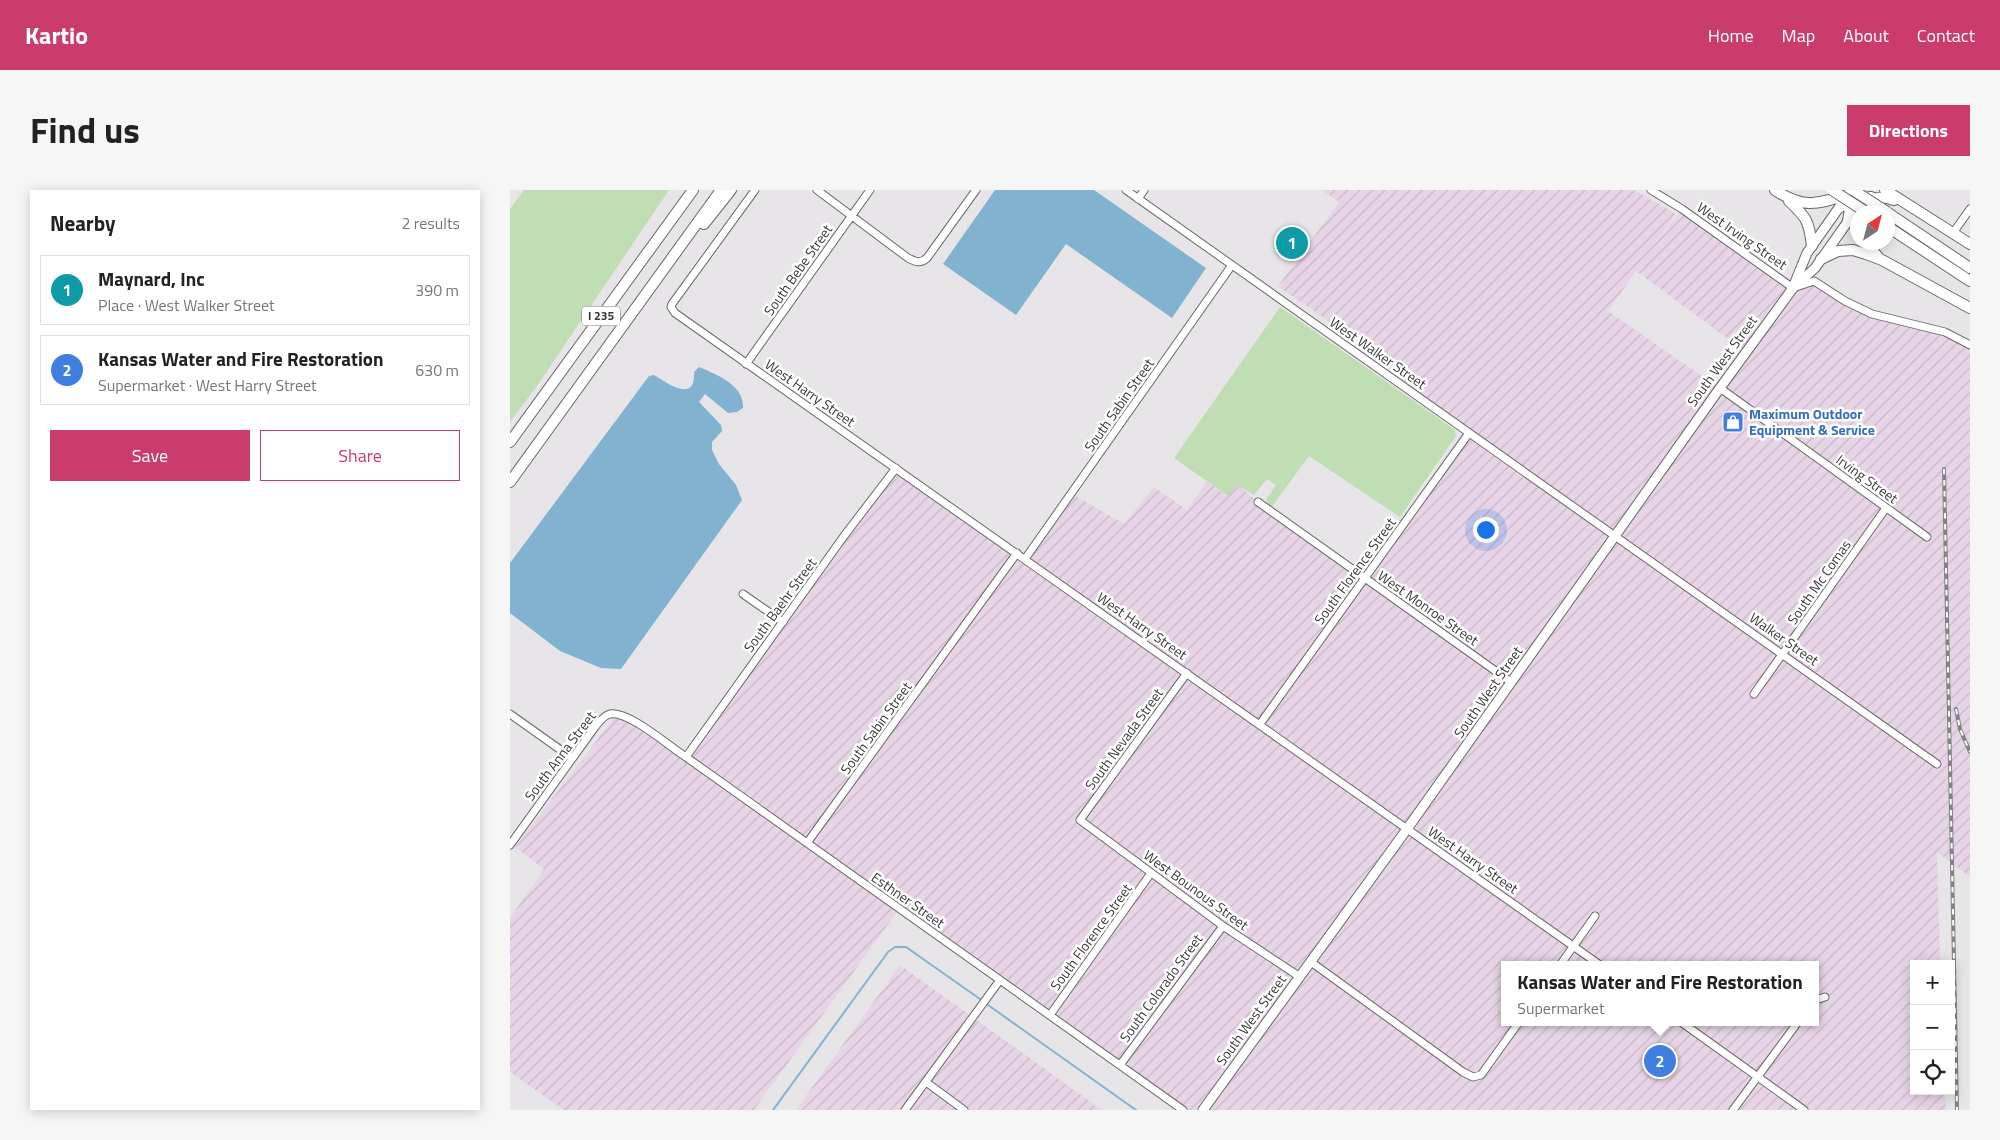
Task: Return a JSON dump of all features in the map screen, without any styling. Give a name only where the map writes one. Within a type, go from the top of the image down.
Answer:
[{"type":"highway","name":"I 235","points":[[510,442],[693,190]]},
{"type":"highway","name":"I 235","points":[[510,482],[721,190]]},
{"type":"highway","points":[[665,267],[679,255],[731,190]]},
{"type":"highway","points":[[1899,190],[1903,198],[1970,244]]},
{"type":"highway","points":[[1778,192],[1801,204],[1822,203],[1835,199],[1883,193],[1930,218]]},
{"type":"highway","points":[[1778,192],[1802,213],[1807,220],[1812,246]]},
{"type":"highway","points":[[1855,198],[1863,207],[1870,200],[1883,193]]},
{"type":"highway","points":[[1835,199],[1855,198],[1870,205]]},
{"type":"highway","points":[[1835,199],[1855,198]]},
{"type":"highway","points":[[1895,218],[1970,268]]},
{"type":"highway","points":[[1895,232],[1970,281]]},
{"type":"highway","points":[[1821,259],[1838,252],[1853,250],[1882,260],[1970,308]]},
{"type":"highway","points":[[1870,250],[1882,260]]},
{"type":"main road","name":"South West Street","points":[[1203,1110],[1407,829],[1720,388],[1793,288],[1815,268],[1855,198]]},
{"type":"main road","name":"South West Street","points":[[1793,288],[1807,253],[1835,199]]},
{"type":"street","name":"West Harry Street","points":[[756,190],[671,307],[675,313],[1595,961]]},
{"type":"street","points":[[817,190],[908,258],[917,262],[923,262],[927,258],[976,190]]},
{"type":"street","name":"South Bebe Street","points":[[746,364],[870,190]]},
{"type":"street","name":"West Walker Street","points":[[1126,190],[1616,535]]},
{"type":"street","points":[[1138,198],[1144,190]]},
{"type":"street","name":"West Irving Street","points":[[1651,190],[1682,209],[1793,288]]},
{"type":"street","points":[[1952,233],[1970,209]]},
{"type":"street","name":"South Sabin Street","points":[[1025,559],[1232,265]]},
{"type":"street","points":[[1793,288],[1814,282],[1845,301],[1872,314],[1945,332],[1970,345]]},
{"type":"street","name":"Irving Street","points":[[1720,388],[1927,537]]},
{"type":"street","name":"South Florence Street","points":[[1260,724],[1469,432]]},
{"type":"street","name":"South Baehr Street","points":[[686,757],[896,468]]},
{"type":"street","name":"West Monroe Street","points":[[1258,502],[1511,682]]},
{"type":"street","name":"South Mc Comas","points":[[1754,694],[1886,508]]},
{"type":"street","name":"Walker Street","points":[[1616,535],[1937,764]]},
{"type":"street","name":"South Sabin Street","points":[[807,843],[1017,553]]},
{"type":"street","points":[[743,594],[783,622]]},
{"type":"street","name":"South Nevada Street","points":[[1080,820],[1187,673]]},
{"type":"street","points":[[510,714],[572,758]]},
{"type":"street","name":"Esthner Street","points":[[617,714],[625,716],[640,725],[686,757],[1183,1110]]},
{"type":"street","name":"South Anna Street","points":[[510,845],[572,758],[604,717],[617,714]]},
{"type":"street","name":"West Bounous Street","points":[[1080,820],[1223,926],[1300,977]]},
{"type":"street","name":"South Florence Street","points":[[1050,1015],[1151,874]]},
{"type":"street","points":[[1563,961],[1595,916]]},
{"type":"street","name":"South Colorado Street","points":[[1120,1065],[1223,926]]},
{"type":"street","points":[[1311,962],[1462,1072],[1472,1077],[1481,1075],[1516,1026]]},
{"type":"street","points":[[905,1110],[1000,980]]},
{"type":"street","points":[[1819,999],[1825,997]]},
{"type":"street","points":[[1687,1026],[1804,1110]]},
{"type":"street","points":[[1733,1110],[1795,1026]]},
{"type":"street","points":[[926,1082],[964,1110]]},
{"type":"shaded area","points":[[1322,190],[1634,190],[1676,214],[1653,247],[1682,209],[1793,288],[1811,282],[1872,314],[1970,345],[1970,877],[1937,852],[1940,960],[1910,960],[1910,1095],[1944,1095],[1946,1110],[1182,1110],[899,909],[754,1110],[564,1110],[510,1072],[510,918],[544,869],[515,847],[617,714],[849,874],[686,757],[896,468],[1025,559],[1072,494],[1124,524],[1154,487],[1187,510],[1207,481],[1227,496],[1237,484],[1258,502],[1365,578],[1469,433],[1397,382],[1400,371],[1278,286],[1339,202]],"holes":[[[1636,271],[1746,352],[1719,388],[1608,311]]]},
{"type":"shaded area","points":[[900,965],[1102,1110],[796,1110]]},
{"type":"green space","points":[[524,190],[669,190],[537,386],[510,422],[510,209]]},
{"type":"green space","points":[[1280,307],[1455,430],[1456,436],[1400,517],[1309,456],[1271,508],[1266,500],[1276,485],[1267,479],[1254,495],[1237,485],[1228,496],[1174,458]]},
{"type":"water","points":[[995,190],[1094,190],[1206,268],[1172,318],[1066,244],[1016,315],[943,264]]},
{"type":"water","points":[[699,367],[722,377],[735,387],[742,400],[743,408],[737,412],[728,413],[705,394],[699,402],[721,425],[722,431],[712,442],[712,450],[719,464],[736,485],[742,500],[621,669],[601,668],[560,651],[510,613],[510,563],[649,376],[654,375],[673,386],[686,389],[693,382],[694,372]]},
{"type":"waterway","points":[[773,1110],[888,952],[895,947],[906,947],[980,999]]},
{"type":"waterway","points":[[988,1005],[1136,1110]]},
{"type":"railway","points":[[1944,469],[1957,1110]]},
{"type":"railway","points":[[1956,709],[1960,729],[1970,752]]},
{"type":"place","name":"Maynard, Inc","points":[[1292,243]]},
{"type":"place","name":"Maximum Outdoor Equipment & Service","points":[[1733,422]]},
{"type":"place","name":"Kansas Water and Fire Restoration","points":[[1660,1061]]}]
